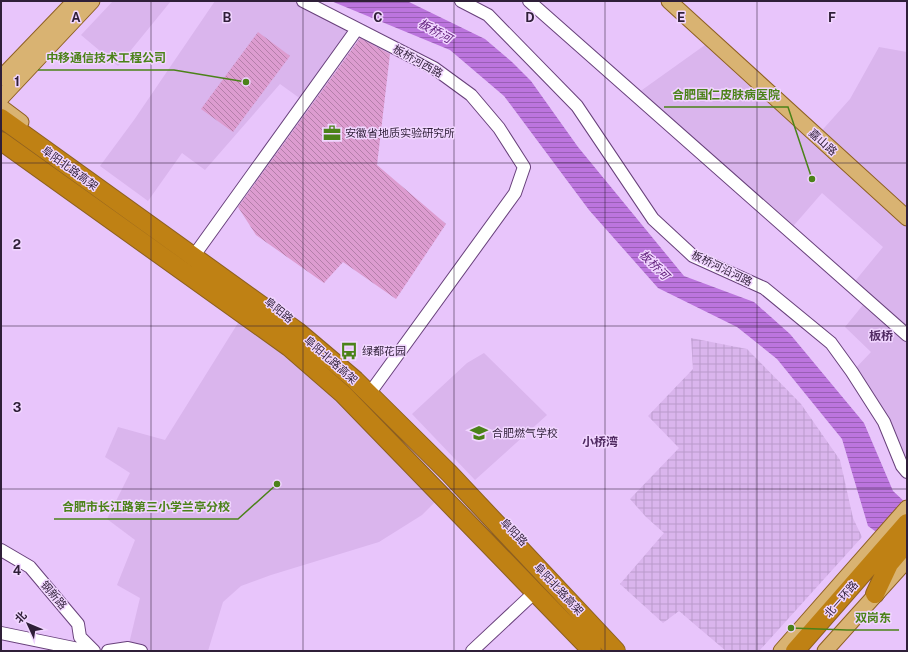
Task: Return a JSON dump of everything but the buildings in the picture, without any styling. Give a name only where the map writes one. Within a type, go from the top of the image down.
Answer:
[{"type":"highway","name":"阜阳北路高架","points":[[1,118],[297,331],[355,380],[450,474],[616,651]]},
{"type":"highway","name":"阜阳北路高架","points":[[1,131],[152,235],[306,349],[365,400],[446,482],[605,651]]},
{"type":"highway","points":[[1,141],[289,347],[343,394],[592,651]]},
{"type":"highway","points":[[875,594],[907,523]]},
{"type":"highway","name":"北一环路","points":[[795,651],[894,553]]},
{"type":"highway","name":"北一环路","points":[[810,651],[894,553]]},
{"type":"main road","points":[[1,78],[75,1]]},
{"type":"main road","points":[[1,98],[92,1]]},
{"type":"main road","name":"嘉山路","points":[[669,1],[907,218]]},
{"type":"main road","name":"阜阳路","points":[[1,107],[273,304],[349,368],[454,469],[627,651]]},
{"type":"main road","points":[[781,651],[855,568],[894,553],[907,508]]},
{"type":"main road","points":[[825,651],[875,594]]},
{"type":"street","points":[[57,21],[70,1]]},
{"type":"street","name":"板桥河西路","points":[[303,1],[434,68],[471,95],[499,128],[524,167],[515,193],[372,390]]},
{"type":"street","name":"板桥河沿河路","points":[[461,1],[488,15],[577,106],[653,219],[693,256],[764,288],[831,343],[852,372],[884,422],[902,466],[907,472]]},
{"type":"street","points":[[529,1],[907,335]]},
{"type":"street","points":[[198,250],[357,28]]},
{"type":"street","name":"钢新路","points":[[1,550],[30,567],[78,624],[80,637],[94,651]]},
{"type":"street","points":[[472,651],[535,592]]},
{"type":"street","points":[[1,633],[88,651]]},
{"type":"street","points":[[108,651],[128,648],[141,651]]},
{"type":"shaded area","points":[[113,1],[171,1],[118,66],[81,35]]},
{"type":"shaded area","points":[[215,1],[299,1],[357,29],[305,102],[280,84],[205,170],[182,153],[148,201],[100,166],[134,120]]},
{"type":"shaded area","points":[[712,40],[817,136],[850,99],[879,47],[907,52],[907,472],[852,372],[871,352],[845,327],[867,300],[851,286],[883,247],[822,193],[789,231],[635,95]]},
{"type":"shaded area","points":[[243,315],[441,496],[422,515],[379,542],[271,575],[241,586],[223,602],[208,651],[141,651],[128,648],[140,598],[117,585],[135,540],[107,519],[130,473],[105,457],[118,427],[165,440]]},
{"type":"shaded area","points":[[691,338],[747,349],[801,404],[840,460],[853,518],[862,537],[759,651],[726,651],[679,611],[663,623],[620,584],[664,533],[646,517],[630,499],[679,448],[648,416],[693,369]]},
{"type":"shaded area","name":"合肥燃气学校","points":[[484,353],[547,415],[475,480],[412,414],[467,363]]},
{"type":"water","name":"板桥河","points":[[331,1],[407,1],[485,39],[512,62],[531,81],[578,147],[684,276],[754,302],[790,334],[864,423],[893,491],[907,504],[907,554],[868,526],[842,439],[777,359],[737,327],[658,288],[589,210],[504,96],[450,50]]},
{"type":"place","name":"中移通信技术工程公司","points":[[246,82]]},
{"type":"place","name":"安徽省地质实验研究所","points":[[332,133]]},
{"type":"place","name":"合肥国仁皮肤病医院","points":[[812,179]]},
{"type":"place","name":"绿都花园","points":[[349,351]]},
{"type":"place","name":"合肥燃气学校","points":[[479,433]]},
{"type":"place","name":"合肥市长江路第三小学兰亭分校","points":[[277,484]]},
{"type":"place","name":"双岗东","points":[[791,628]]},
{"type":"district","name":"板桥","points":[[881,336]]},
{"type":"district","name":"小桥湾","points":[[600,442]]}]
